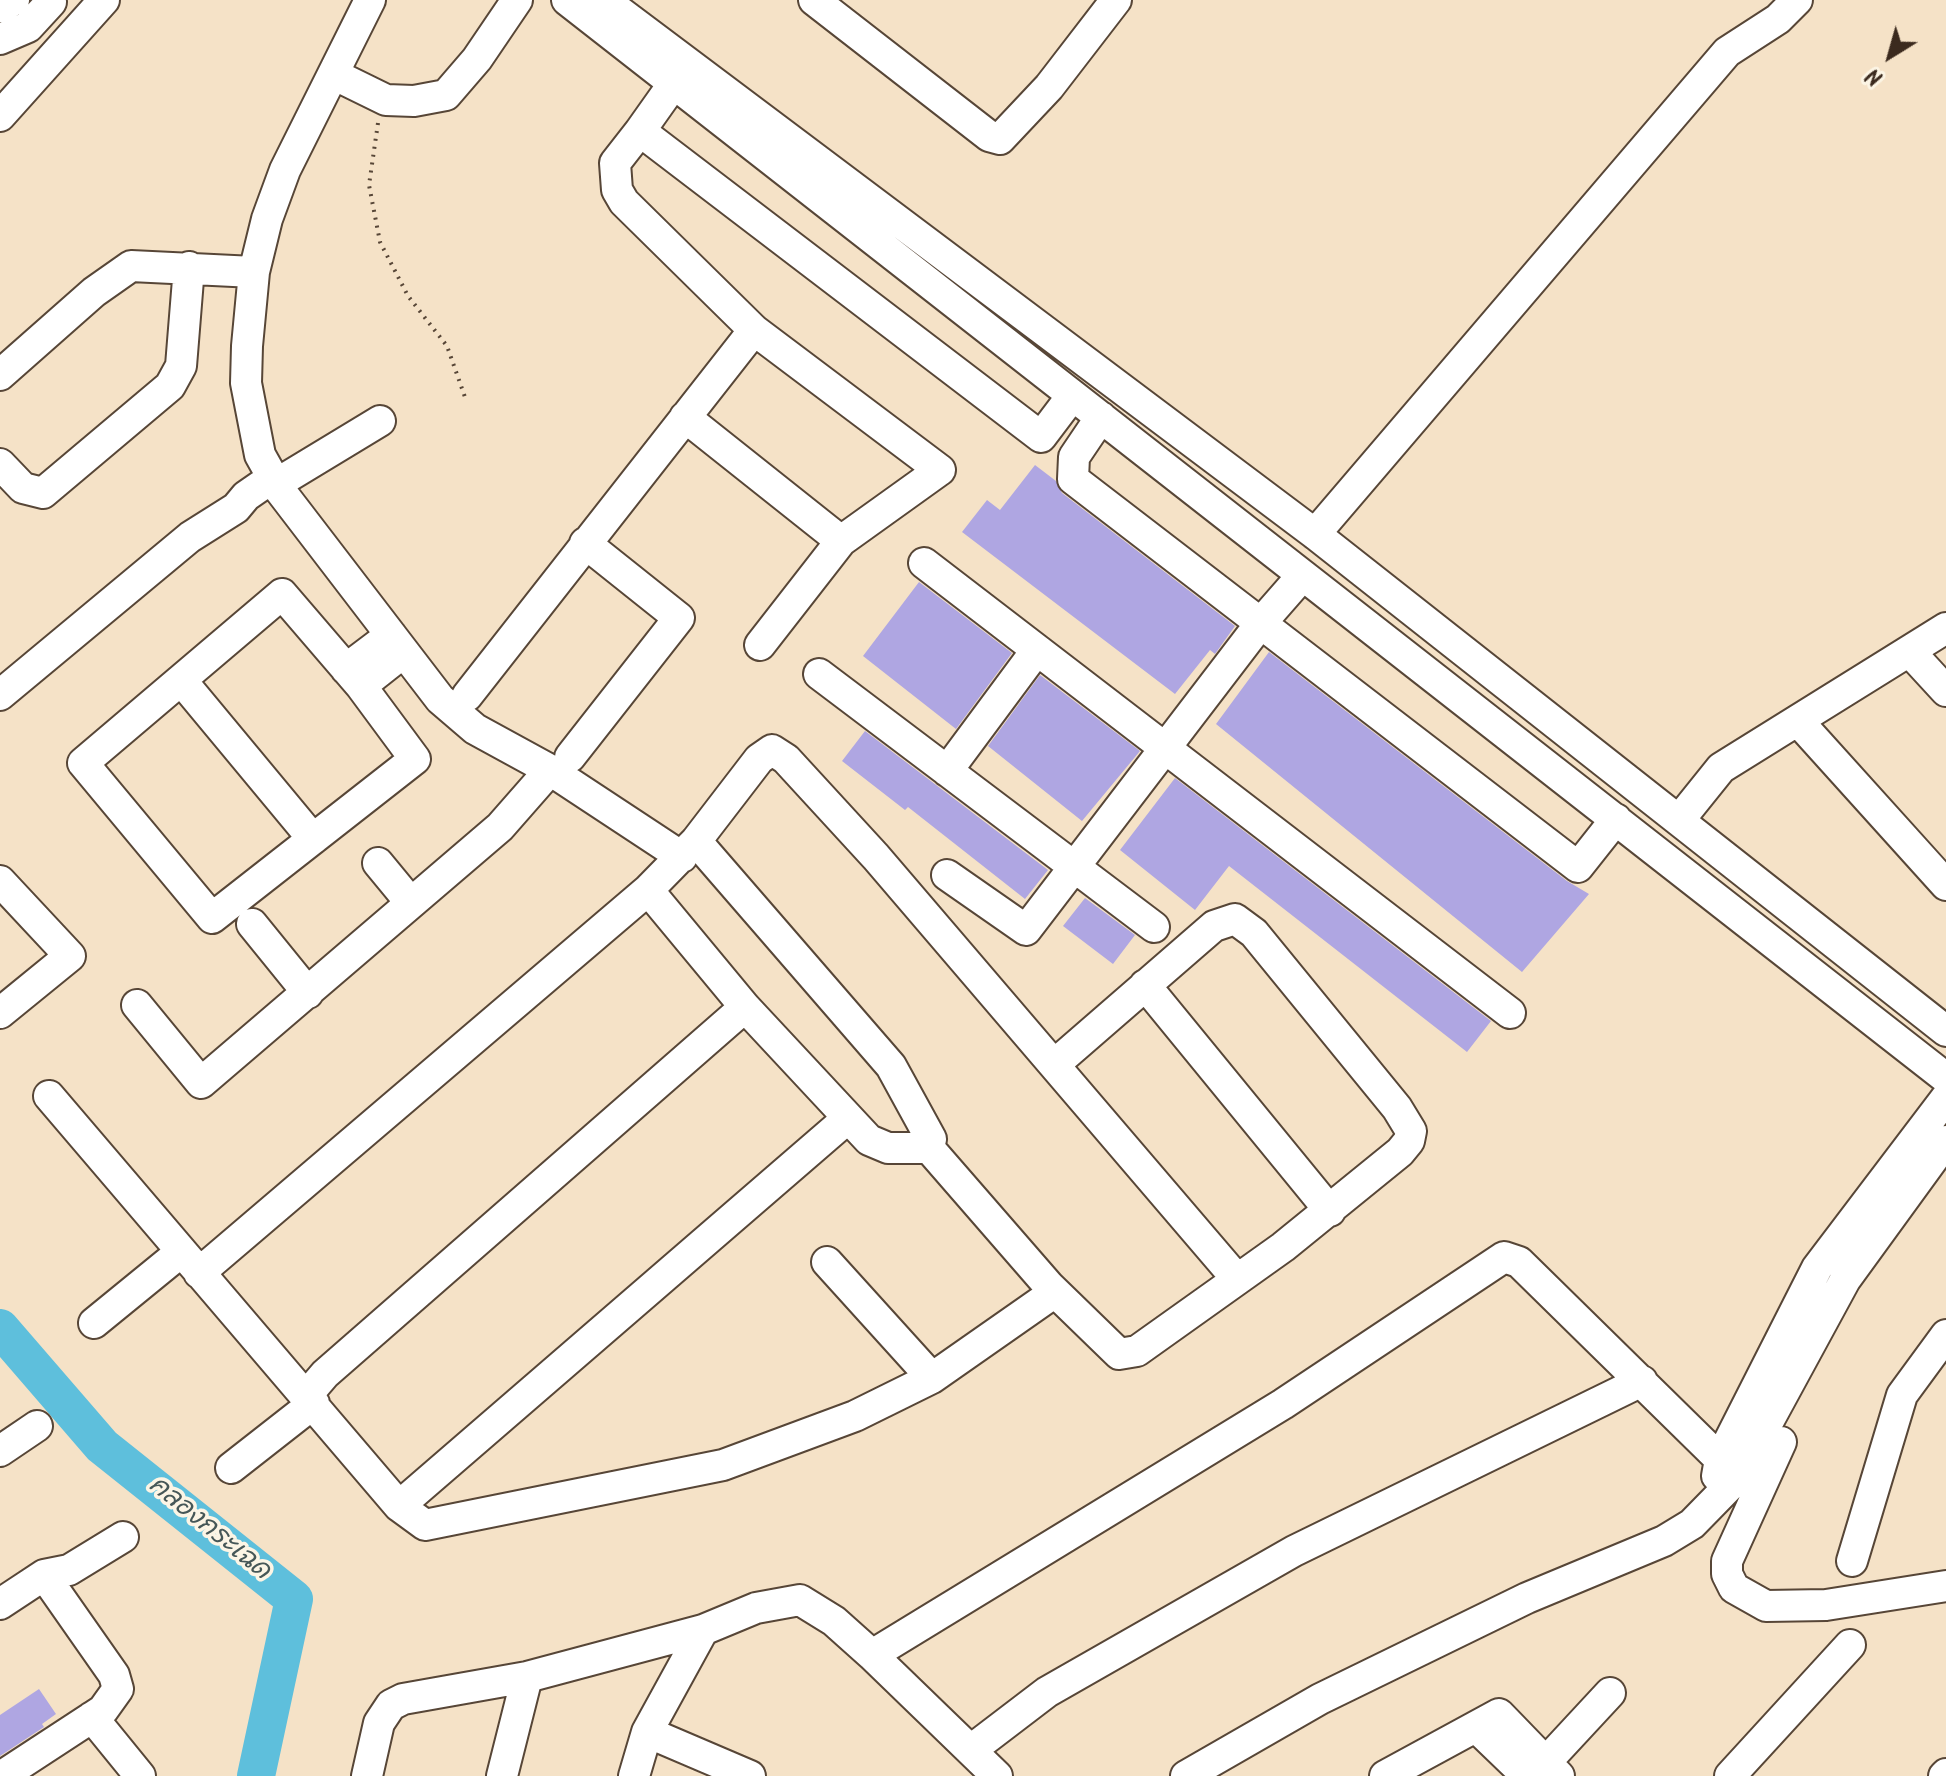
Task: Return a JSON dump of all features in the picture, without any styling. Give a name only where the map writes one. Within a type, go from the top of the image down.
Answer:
[{"type":"street","points":[[0,7],[14,0]]},
{"type":"street","points":[[0,116],[104,0]]},
{"type":"street","points":[[370,0],[275,193],[254,272],[246,383],[260,455],[276,484],[427,684],[455,713],[500,744],[560,764],[891,1066],[931,1139],[929,1148]]},
{"type":"street","points":[[333,74],[381,98],[414,101],[446,95],[477,59],[517,0]]},
{"type":"street","points":[[567,0],[1946,1078]]},
{"type":"street","points":[[604,0],[1315,534],[1946,1031]]},
{"type":"street","points":[[814,0],[989,136],[1000,139],[1049,87],[1116,0]]},
{"type":"street","points":[[1315,534],[1727,52],[1778,19],[1797,0]]},
{"type":"street","points":[[0,39],[28,27],[50,1]]},
{"type":"street","points":[[674,83],[628,172],[616,176],[617,190],[624,202],[754,330],[940,470],[841,541],[760,645]]},
{"type":"street","points":[[646,135],[1041,437],[1072,396]]},
{"type":"street","points":[[0,375],[120,272],[131,266],[254,272]]},
{"type":"street","points":[[0,464],[23,488],[43,493],[170,386],[181,366],[189,267]]},
{"type":"street","points":[[467,696],[754,330]]},
{"type":"street","points":[[685,417],[841,541]]},
{"type":"street","points":[[1101,417],[1074,457],[1073,479],[1578,867],[1616,819]]},
{"type":"street","points":[[4,683],[190,537],[236,508],[246,496],[276,484],[380,421]]},
{"type":"street","points":[[137,1005],[201,1083],[500,827],[560,764],[679,618],[585,543]]},
{"type":"street","points":[[924,563],[1163,750],[1510,1013]]},
{"type":"street","points":[[947,875],[1026,930],[1260,624],[1302,576]]},
{"type":"street","points":[[282,594],[353,678],[415,759],[212,918],[83,763],[181,680],[282,594]]},
{"type":"street","points":[[1680,819],[1721,768],[1911,653],[1946,628]]},
{"type":"street","points":[[353,678],[397,644]]},
{"type":"street","points":[[947,771],[1036,651]]},
{"type":"street","points":[[1911,653],[1946,691]]},
{"type":"street","points":[[819,674],[1154,927]]},
{"type":"street","points":[[181,680],[313,839]]},
{"type":"street","points":[[1488,720],[1513,688]]},
{"type":"street","points":[[1798,721],[1946,885]]},
{"type":"street","points":[[94,1323],[190,1263],[673,865],[759,759],[772,750],[780,754],[876,857],[1237,1279]]},
{"type":"street","points":[[378,863],[411,903]]},
{"type":"street","points":[[673,865],[745,1007],[869,1140],[888,1148],[929,1148],[1055,1292],[1105,1344],[1125,1354],[1137,1351],[1330,1211],[1409,1141],[1411,1131],[1397,1108],[1254,933],[1235,919],[1220,922],[1055,1064]]},
{"type":"street","points":[[0,881],[70,956],[0,1013]]},
{"type":"street","points":[[252,924],[308,993]]},
{"type":"street","points":[[1145,985],[1330,1211]]},
{"type":"street","points":[[231,1468],[311,1399],[325,1374],[745,1007]]},
{"type":"street","points":[[49,1096],[190,1263],[311,1399],[399,1506],[425,1525],[723,1465],[855,1416],[932,1378],[1055,1292]]},
{"type":"street","points":[[1186,1776],[1320,1699],[1527,1598],[1664,1541],[1692,1524],[1712,1501],[1729,1468],[1817,1268],[1946,1098]]},
{"type":"street","points":[[399,1506],[848,1118]]},
{"type":"street","points":[[1729,1468],[1845,1280],[1946,1141]]},
{"type":"street","points":[[872,1655],[1283,1404],[1504,1257],[1519,1262],[1729,1468]]},
{"type":"street","points":[[827,1262],[932,1378]]},
{"type":"street","points":[[1852,1561],[1902,1395],[1946,1335]]},
{"type":"street","points":[[971,1750],[1047,1692],[1294,1551],[1642,1381]]},
{"type":"street","points":[[0,1451],[37,1426]]},
{"type":"street","points":[[1781,1442],[1727,1561],[1727,1574],[1734,1588],[1766,1606],[1826,1605],[1946,1586]]},
{"type":"street","points":[[0,1604],[56,1579],[123,1537]]},
{"type":"street","points":[[0,1627],[56,1579]]},
{"type":"street","points":[[2,1776],[92,1717],[113,1699],[118,1689],[114,1675],[56,1579]]},
{"type":"street","points":[[367,1776],[379,1723],[391,1705],[424,1694],[527,1677],[703,1630],[756,1608],[800,1600],[834,1621],[997,1776]]},
{"type":"street","points":[[634,1776],[647,1732],[703,1630]]},
{"type":"street","points":[[1730,1776],[1850,1645]]},
{"type":"street","points":[[502,1776],[527,1677]]},
{"type":"street","points":[[1385,1776],[1488,1720],[1541,1773],[1610,1693]]},
{"type":"street","points":[[92,1717],[140,1776]]},
{"type":"street","points":[[647,1732],[750,1776]]},
{"type":"path","points":[[381,98],[369,185],[380,242],[408,296],[447,346],[466,400]]},
{"type":"building","points":[[1035,465],[1056,481],[1062,493],[1235,626],[1215,654],[1210,650],[1175,694],[962,532],[987,500],[1000,510]]},
{"type":"building","points":[[919,582],[1012,653],[956,729],[863,656]]},
{"type":"building","points":[[1269,652],[1567,881],[1589,894],[1522,972],[1216,724]]},
{"type":"building","points":[[1040,675],[1140,751],[1082,821],[988,746]]},
{"type":"building","points":[[865,731],[1048,870],[1025,899],[908,807],[905,810],[842,761]]},
{"type":"building","points":[[1175,778],[1491,1021],[1467,1052],[1229,866],[1195,910],[1120,850]]},
{"type":"building","points":[[1085,898],[1135,935],[1113,964],[1063,926]]},
{"type":"building","points":[[39,1689],[56,1714],[42,1724],[44,1727],[0,1756],[0,1715]]},
{"type":"waterway","name":"คลองกระเฉด","points":[[0,1328],[102,1446],[294,1599],[256,1776]]}]
